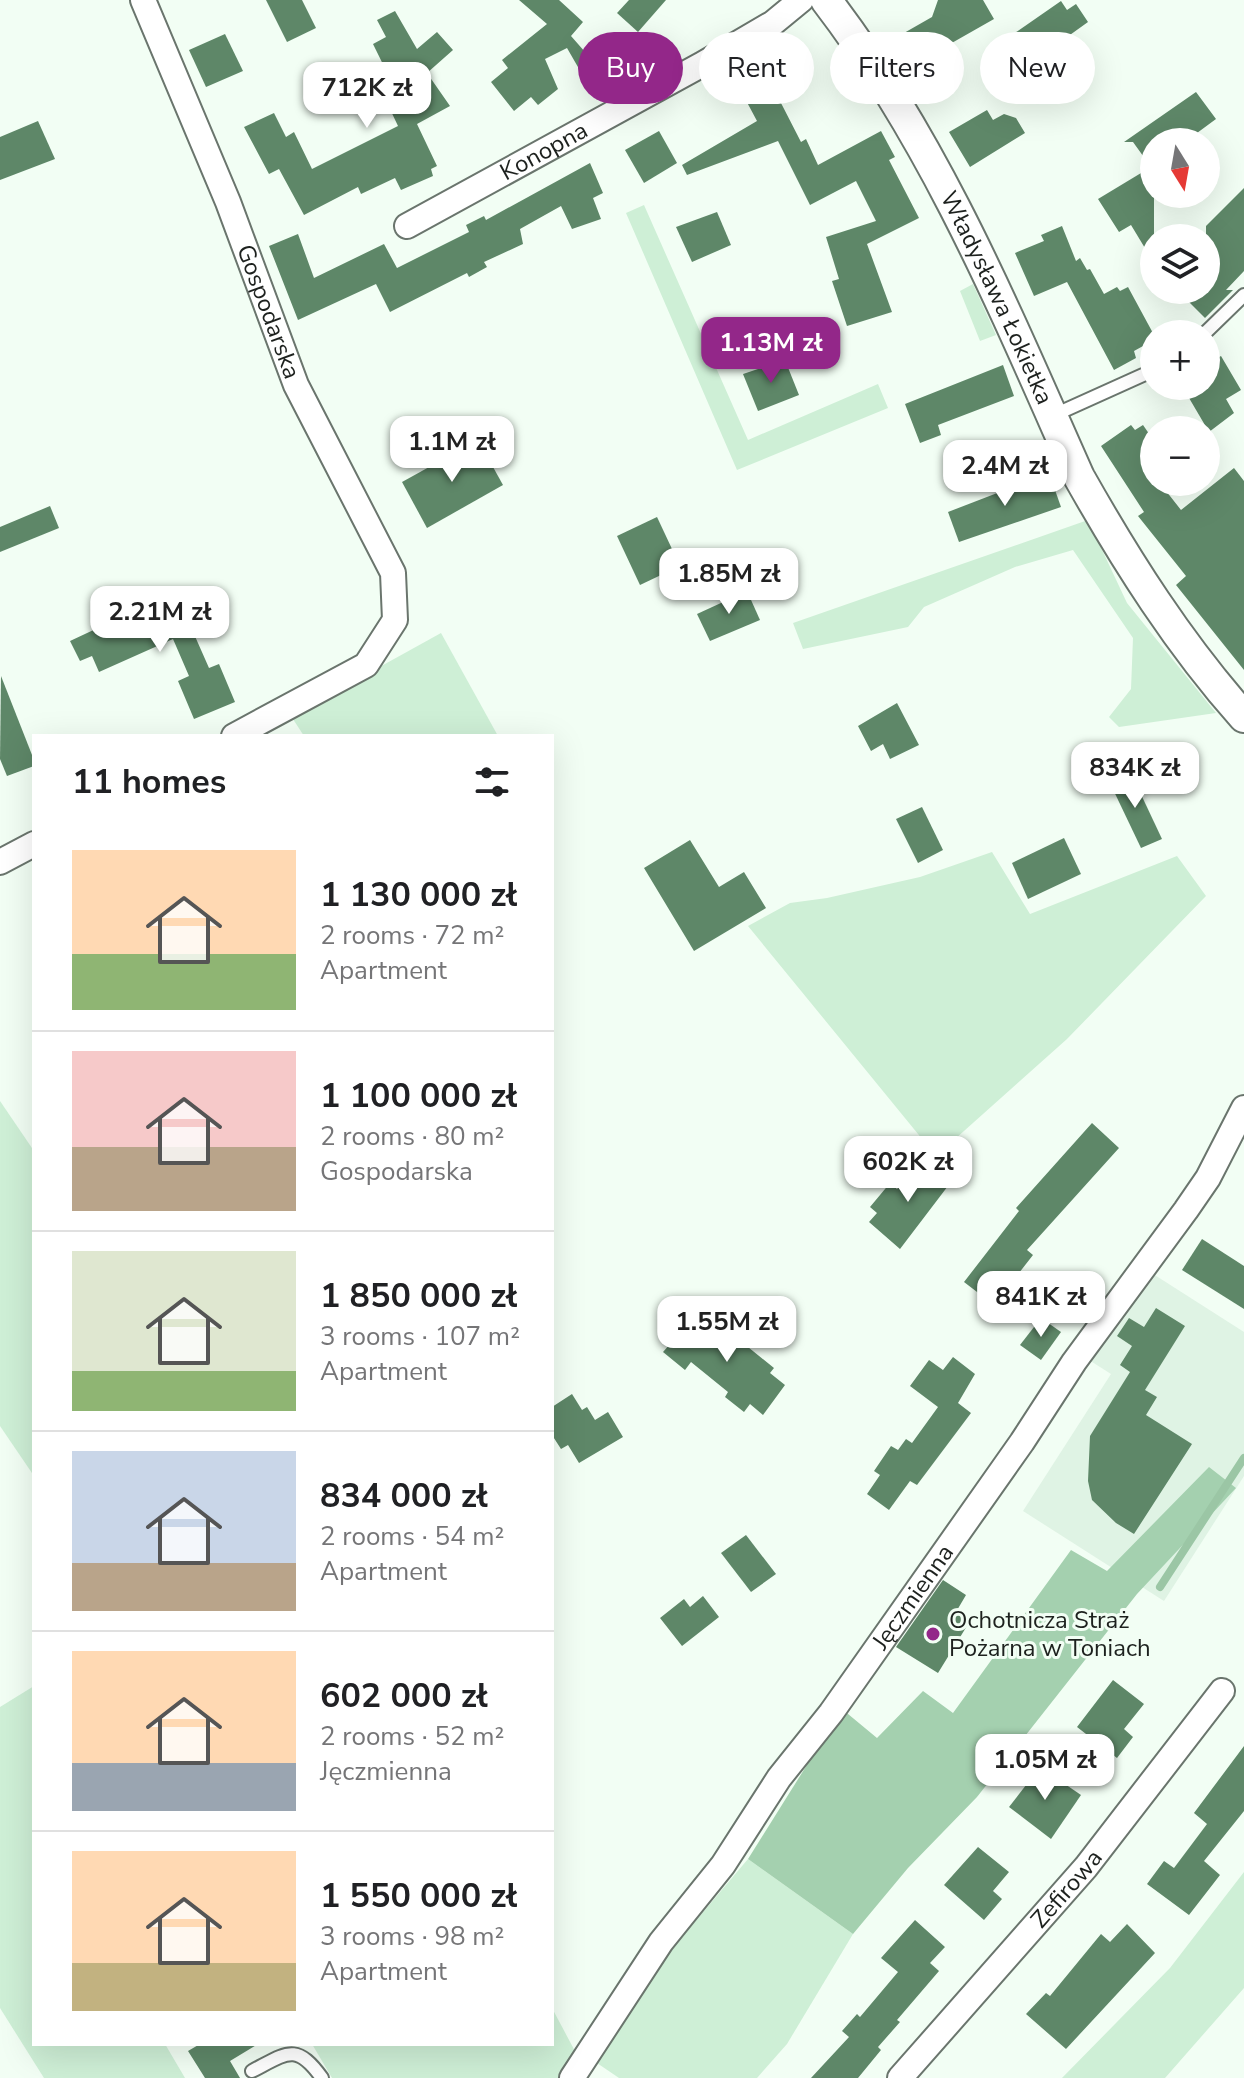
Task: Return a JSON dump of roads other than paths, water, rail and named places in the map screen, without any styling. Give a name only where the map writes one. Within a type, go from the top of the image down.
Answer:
[{"type":"street","name":"Gospodarska","points":[[143,0],[228,202],[296,385],[393,573],[395,620],[366,665],[238,734]]},
{"type":"street","name":"Konopna","points":[[407,226],[701,65],[773,23],[801,0]]},
{"type":"street","name":"Władysława Łokietka","points":[[826,0],[873,61],[951,198],[1079,477],[1138,579],[1244,717]]},
{"type":"street","points":[[0,862],[32,845]]},
{"type":"street","name":"Jęczmienna","points":[[572,2078],[661,1942],[723,1865],[779,1778],[831,1713],[1022,1442],[1074,1362],[1186,1210],[1208,1178],[1244,1108]]},
{"type":"street","name":"Zefirowa","points":[[900,2078],[1086,1867],[1222,1691]]},
{"type":"lane","points":[[1218,320],[1244,295]]},
{"type":"lane","points":[[1052,416],[1140,376]]},
{"type":"lane","points":[[252,2071],[285,2054],[298,2053],[308,2058],[322,2078]]},
{"type":"waterway","points":[[1160,1587],[1244,1458]]},
{"type":"place","name":"Ochotnicza Straż Pożarna w Toniach","points":[[933,1634]]}]
